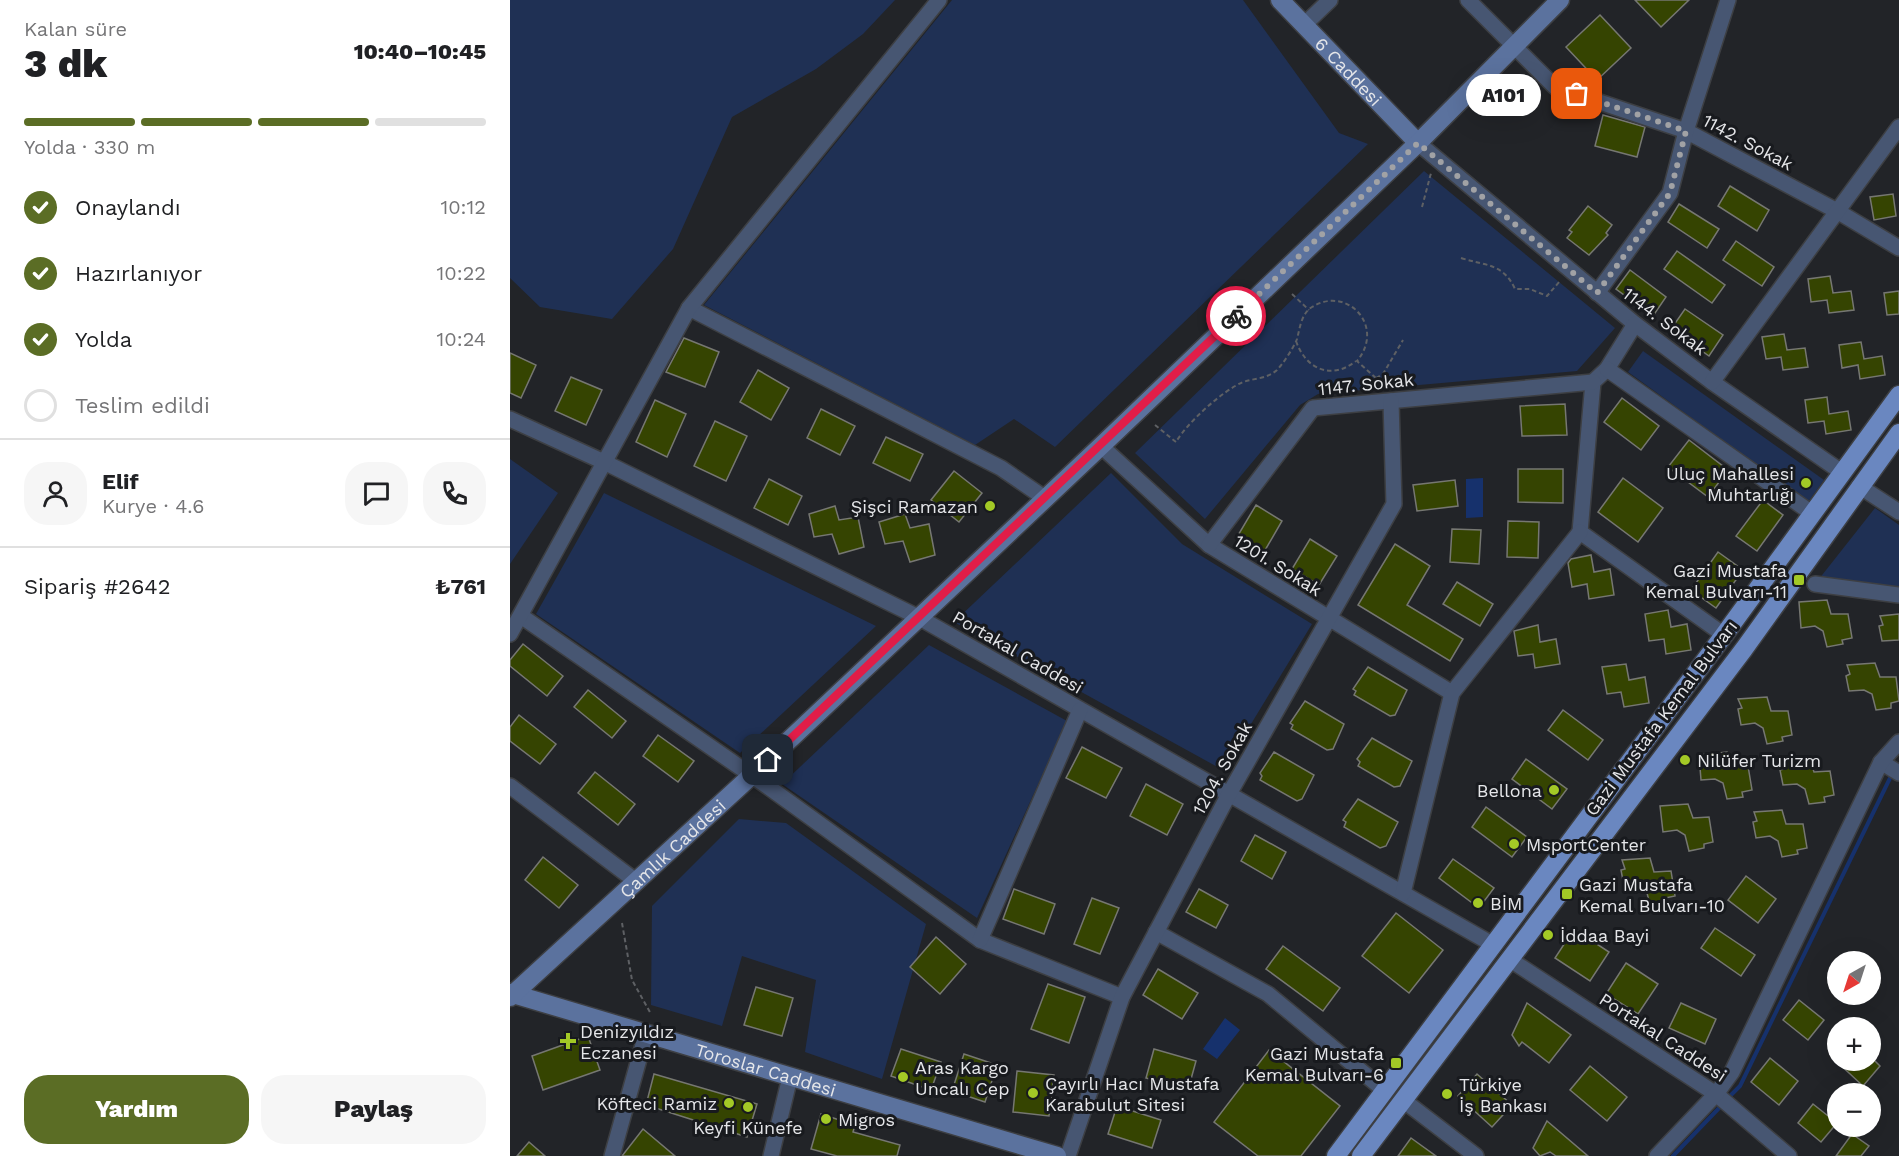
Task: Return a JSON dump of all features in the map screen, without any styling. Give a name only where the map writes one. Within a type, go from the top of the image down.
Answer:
[{"type":"main road","name":"Gazi Mustafa Kemal Bulvarı","points":[[1336,1156],[1724,635],[1899,395]]},
{"type":"main road","name":"Gazi Mustafa Kemal Bulvarı","points":[[1361,1156],[1744,649],[1899,433]]},
{"type":"street","points":[[510,634],[689,308],[939,0]]},
{"type":"street","name":"6 Caddesi","points":[[1280,0],[1418,143]]},
{"type":"street","points":[[1304,25],[1330,0]]},
{"type":"street","name":"1142. Sokak","points":[[1468,0],[1555,87],[1686,131],[1837,211],[1899,248]]},
{"type":"street","name":"Çamlık Caddesi","points":[[511,995],[637,882],[1046,499],[1418,143],[1560,0]]},
{"type":"street","points":[[1597,293],[1670,193],[1686,131],[1728,0]]},
{"type":"street","points":[[1712,382],[1899,127]]},
{"type":"street","name":"1144. Sokak","points":[[1418,143],[1635,324],[1712,382],[1843,472]]},
{"type":"street","points":[[689,308],[1001,468],[1046,499]]},
{"type":"street","points":[[1403,893],[1452,693],[1580,532],[1593,382],[1607,369],[1635,324]]},
{"type":"street","points":[[1607,369],[1813,514]]},
{"type":"street","name":"1147. Sokak","points":[[1209,545],[1313,408],[1385,396],[1593,382]]},
{"type":"street","name":"1204. Sokak","points":[[1068,1156],[1122,997],[1229,794],[1394,504],[1385,396]]},
{"type":"street","name":"Portakal Caddesi","points":[[510,419],[604,462],[918,617],[1492,944]]},
{"type":"street","name":"1201. Sokak","points":[[1101,446],[1209,545],[1452,693]]},
{"type":"street","points":[[1859,486],[1899,512]]},
{"type":"street","points":[[1580,532],[1724,635]]},
{"type":"street","points":[[1815,584],[1899,595]]},
{"type":"street","points":[[521,616],[751,776],[980,940],[1122,997]]},
{"type":"street","points":[[980,940],[1080,710]]},
{"type":"street","points":[[1657,1156],[1716,1094],[1745,1047],[1881,762],[1899,742]]},
{"type":"street","points":[[1881,762],[1899,773]]},
{"type":"street","points":[[510,786],[637,882]]},
{"type":"street","points":[[1156,932],[1268,994],[1384,1090]]},
{"type":"street","name":"Portakal Caddesi","points":[[1509,959],[1716,1094],[1789,1156]]},
{"type":"street","name":"Toroslar Caddesi","points":[[511,995],[1057,1156]]},
{"type":"street","points":[[612,1156],[646,1034]]},
{"type":"street","points":[[771,1156],[790,1077]]},
{"type":"street","points":[[1403,1100],[1476,1156]]},
{"type":"path","points":[[1422,207],[1431,173]]},
{"type":"path","points":[[1461,258],[1499,268],[1509,277],[1515,289],[1530,289],[1547,296],[1560,281]]},
{"type":"path","points":[[1292,294],[1309,310]]},
{"type":"path","points":[[1155,425],[1176,442],[1183,429],[1232,388],[1245,382],[1261,380],[1278,369],[1296,341],[1301,320],[1309,310],[1327,302],[1346,302],[1360,315],[1368,332],[1367,349],[1344,371],[1326,370],[1311,365],[1300,354],[1296,341]]},
{"type":"path","points":[[1376,378],[1383,374],[1403,340]]},
{"type":"path","points":[[1357,361],[1376,378],[1385,396]]},
{"type":"path","points":[[622,923],[632,980],[651,1014]]},
{"type":"shaded area","points":[[510,0],[895,0],[863,34],[816,69],[732,117],[673,249],[612,319],[540,307],[510,278]]},
{"type":"shaded area","points":[[952,0],[1243,0],[1339,133],[1368,144],[1055,447],[1014,419],[975,445],[704,305]]},
{"type":"shaded area","points":[[1424,171],[1615,328],[1577,371],[1318,394],[1300,405],[1205,519],[1135,453]]},
{"type":"shaded area","points":[[1643,351],[1824,480],[1808,502],[1628,372]]},
{"type":"shaded area","points":[[510,459],[558,493],[510,564]]},
{"type":"shaded area","points":[[1111,473],[1182,544],[1312,624],[1223,770],[954,622]]},
{"type":"shaded area","points":[[1483,478],[1483,517],[1466,518],[1466,479]]},
{"type":"shaded area","points":[[604,493],[876,626],[740,753],[536,614]]},
{"type":"shaded area","points":[[1875,508],[1899,525],[1899,587],[1819,579]]},
{"type":"shaded area","points":[[929,645],[1067,721],[977,918],[782,784]]},
{"type":"shaded area","points":[[739,819],[786,823],[926,924],[882,1079],[805,1052],[816,980],[742,956],[722,1026],[651,1005],[652,906]]},
{"type":"shaded area","points":[[1225,1018],[1240,1030],[1217,1059],[1203,1049]]},
{"type":"building","points":[[1635,0],[1689,0],[1661,27]]},
{"type":"building","points":[[1600,15],[1631,48],[1597,80],[1566,47]]},
{"type":"building","points":[[1603,115],[1645,127],[1637,157],[1595,146]]},
{"type":"building","points":[[1730,186],[1769,210],[1757,231],[1718,206]]},
{"type":"building","points":[[1893,194],[1896,216],[1874,220],[1870,197]]},
{"type":"building","points":[[1679,204],[1719,229],[1707,248],[1668,222]]},
{"type":"building","points":[[1588,206],[1612,225],[1606,233],[1608,235],[1589,255],[1567,238],[1572,232],[1569,230]]},
{"type":"building","points":[[1736,241],[1774,267],[1762,286],[1723,260]]},
{"type":"building","points":[[1677,251],[1725,285],[1712,303],[1664,269]]},
{"type":"building","points":[[1630,270],[1666,297],[1653,316],[1616,289]]},
{"type":"building","points":[[1830,276],[1833,293],[1851,291],[1854,310],[1829,313],[1827,300],[1811,302],[1808,279]]},
{"type":"building","points":[[1899,291],[1899,314],[1887,315],[1884,293]]},
{"type":"building","points":[[1685,309],[1723,335],[1709,356],[1671,329]]},
{"type":"building","points":[[1784,334],[1787,350],[1805,348],[1808,367],[1783,370],[1781,357],[1766,359],[1762,337]]},
{"type":"building","points":[[684,338],[719,352],[705,387],[666,372]]},
{"type":"building","points":[[1861,342],[1864,359],[1882,356],[1885,375],[1860,379],[1858,365],[1842,368],[1839,345]]},
{"type":"building","points":[[510,353],[536,365],[521,398],[510,393]]},
{"type":"building","points":[[758,370],[789,388],[771,420],[740,402]]},
{"type":"building","points":[[571,377],[602,390],[586,425],[555,411]]},
{"type":"building","points":[[1827,397],[1829,414],[1848,411],[1851,430],[1826,434],[1824,421],[1808,423],[1805,400]]},
{"type":"building","points":[[1622,398],[1659,426],[1641,450],[1604,422]]},
{"type":"building","points":[[655,400],[686,414],[667,457],[636,442]]},
{"type":"building","points":[[1565,404],[1567,435],[1522,436],[1520,406]]},
{"type":"building","points":[[821,409],[855,426],[840,455],[807,438]]},
{"type":"building","points":[[715,421],[747,436],[726,481],[694,466]]},
{"type":"building","points":[[886,437],[923,454],[910,481],[873,463]]},
{"type":"building","points":[[1689,440],[1728,470],[1708,497],[1668,467]]},
{"type":"building","points":[[1518,469],[1563,469],[1563,503],[1518,502]]},
{"type":"building","points":[[954,471],[982,493],[959,522],[931,500]]},
{"type":"building","points":[[1623,478],[1663,508],[1638,542],[1598,512]]},
{"type":"building","points":[[769,479],[802,496],[788,525],[754,508]]},
{"type":"building","points":[[1455,480],[1458,506],[1417,511],[1413,485]]},
{"type":"building","points":[[1763,500],[1783,515],[1757,551],[1736,536]]},
{"type":"building","points":[[1256,505],[1282,521],[1264,552],[1237,537]]},
{"type":"building","points":[[835,506],[839,520],[858,517],[864,547],[839,554],[832,534],[814,537],[809,514]]},
{"type":"building","points":[[905,514],[910,528],[929,524],[935,555],[910,562],[903,541],[885,544],[879,522]]},
{"type":"building","points":[[1508,521],[1539,522],[1538,558],[1507,557]]},
{"type":"building","points":[[1452,529],[1481,530],[1479,564],[1450,562]]},
{"type":"building","points":[[1310,539],[1337,556],[1319,585],[1292,569]]},
{"type":"building","points":[[1395,544],[1430,566],[1407,605],[1463,639],[1450,661],[1358,605]]},
{"type":"building","points":[[1718,552],[1743,570],[1716,608],[1691,590]]},
{"type":"building","points":[[1591,555],[1594,572],[1610,569],[1614,595],[1589,599],[1587,584],[1572,587],[1568,563],[1571,559]]},
{"type":"building","points":[[1457,582],[1493,604],[1480,626],[1443,604]]},
{"type":"building","points":[[1827,600],[1831,614],[1848,614],[1852,638],[1842,640],[1843,644],[1827,647],[1823,631],[1815,626],[1801,628],[1799,602]]},
{"type":"building","points":[[1668,610],[1671,627],[1687,624],[1691,650],[1666,654],[1664,639],[1649,641],[1645,614]]},
{"type":"building","points":[[1899,614],[1899,640],[1882,641],[1879,626],[1883,625],[1880,616]]},
{"type":"building","points":[[1538,625],[1540,642],[1556,639],[1560,664],[1535,668],[1533,654],[1518,656],[1514,631]]},
{"type":"building","points":[[523,644],[563,676],[547,696],[510,666],[510,660]]},
{"type":"building","points":[[1875,663],[1880,677],[1896,677],[1899,701],[1891,703],[1891,708],[1876,710],[1872,694],[1864,690],[1849,691],[1846,676],[1850,674],[1847,665]]},
{"type":"building","points":[[1626,664],[1629,680],[1645,677],[1649,703],[1624,707],[1621,692],[1607,694],[1602,667]]},
{"type":"building","points":[[1368,667],[1407,690],[1395,715],[1390,716],[1354,695],[1356,691],[1353,689]]},
{"type":"building","points":[[588,690],[626,721],[612,738],[574,707]]},
{"type":"building","points":[[1767,697],[1771,711],[1788,711],[1792,735],[1782,737],[1783,741],[1767,744],[1763,728],[1755,723],[1741,725],[1738,709],[1742,708],[1738,699]]},
{"type":"building","points":[[1305,701],[1344,724],[1333,749],[1327,750],[1291,729],[1293,725],[1290,723]]},
{"type":"building","points":[[1563,710],[1603,740],[1588,760],[1548,730]]},
{"type":"building","points":[[519,715],[556,744],[540,764],[510,741],[510,727]]},
{"type":"building","points":[[658,735],[694,761],[678,782],[643,756]]},
{"type":"building","points":[[1372,738],[1412,761],[1400,786],[1394,787],[1358,766],[1360,762],[1357,759]]},
{"type":"building","points":[[1082,747],[1122,768],[1106,798],[1066,778]]},
{"type":"building","points":[[1274,752],[1314,775],[1302,799],[1297,801],[1260,780],[1262,776],[1260,773]]},
{"type":"building","points":[[1727,752],[1731,766],[1748,766],[1752,790],[1742,792],[1743,797],[1727,799],[1723,783],[1715,779],[1701,780],[1699,755]]},
{"type":"building","points":[[1809,757],[1814,772],[1830,771],[1834,795],[1824,797],[1825,802],[1809,804],[1805,789],[1797,784],[1783,785],[1780,770],[1784,769],[1781,760]]},
{"type":"building","points":[[1526,759],[1567,789],[1552,809],[1512,779]]},
{"type":"building","points":[[595,772],[635,804],[618,825],[578,793]]},
{"type":"building","points":[[1146,784],[1183,804],[1167,835],[1130,816]]},
{"type":"building","points":[[1358,799],[1398,822],[1386,846],[1380,848],[1344,827],[1346,822],[1343,820]]},
{"type":"building","points":[[1688,804],[1693,818],[1709,817],[1713,842],[1704,844],[1704,848],[1689,851],[1685,835],[1677,830],[1663,832],[1660,806]]},
{"type":"building","points":[[1486,807],[1527,837],[1512,857],[1472,827]]},
{"type":"building","points":[[1782,810],[1786,824],[1803,824],[1807,848],[1797,850],[1798,854],[1782,857],[1778,841],[1770,836],[1756,838],[1753,822],[1757,821],[1754,812]]},
{"type":"building","points":[[1255,835],[1286,852],[1272,879],[1241,861]]},
{"type":"building","points":[[543,857],[578,885],[559,908],[525,880]]},
{"type":"building","points":[[1650,858],[1654,872],[1671,871],[1675,896],[1665,898],[1666,902],[1650,905],[1646,889],[1638,884],[1624,886],[1621,870],[1625,869],[1622,860]]},
{"type":"building","points":[[1453,859],[1494,888],[1479,908],[1439,878]]},
{"type":"building","points":[[1746,876],[1776,899],[1758,923],[1728,900]]},
{"type":"building","points":[[1014,889],[1055,904],[1044,934],[1003,919]]},
{"type":"building","points":[[1199,889],[1228,905],[1216,928],[1186,912]]},
{"type":"building","points":[[1092,898],[1119,908],[1100,954],[1074,944]]},
{"type":"building","points":[[1396,913],[1443,950],[1409,993],[1362,956]]},
{"type":"building","points":[[1715,928],[1755,955],[1741,976],[1701,948]]},
{"type":"building","points":[[1574,929],[1609,952],[1590,981],[1555,958]]},
{"type":"building","points":[[936,937],[966,964],[940,994],[910,967]]},
{"type":"building","points":[[1283,946],[1340,988],[1323,1011],[1266,969]]},
{"type":"building","points":[[1626,963],[1658,984],[1638,1014],[1606,994]]},
{"type":"building","points":[[1158,969],[1198,993],[1182,1019],[1143,995]]},
{"type":"building","points":[[1048,984],[1085,997],[1069,1043],[1031,1029]]},
{"type":"building","points":[[756,987],[793,998],[782,1036],[744,1025]]},
{"type":"building","points":[[1799,1000],[1824,1020],[1808,1040],[1783,1020]]},
{"type":"building","points":[[1527,1003],[1571,1035],[1549,1063],[1522,1042],[1519,1046],[1512,1035]]},
{"type":"building","points":[[1681,1003],[1716,1019],[1705,1044],[1669,1028]]},
{"type":"building","points":[[588,1036],[600,1070],[543,1090],[532,1056]]},
{"type":"building","points":[[901,1049],[941,1062],[931,1090],[891,1076]]},
{"type":"building","points":[[1154,1049],[1196,1061],[1188,1090],[1146,1078]]},
{"type":"building","points":[[1269,1050],[1340,1106],[1301,1156],[1258,1156],[1214,1122]]},
{"type":"building","points":[[964,1054],[997,1065],[985,1102],[952,1091]]},
{"type":"building","points":[[1770,1058],[1798,1081],[1779,1105],[1751,1082]]},
{"type":"building","points":[[1590,1066],[1627,1097],[1607,1121],[1570,1090]]},
{"type":"building","name":"Çayırlı Hacı Mustafa Karabulut Sitesi","points":[[1017,1071],[1054,1075],[1049,1116],[1013,1112]]},
{"type":"building","points":[[1847,1071],[1876,1071],[1866,1083],[1860,1083]]},
{"type":"building","points":[[654,1074],[757,1104],[747,1137],[646,1105]]},
{"type":"building","points":[[1477,1074],[1512,1105],[1492,1127],[1458,1096]]},
{"type":"building","points":[[1813,1104],[1827,1115],[1827,1135],[1821,1142],[1798,1123]]},
{"type":"building","points":[[1117,1106],[1161,1120],[1152,1148],[1108,1134]]},
{"type":"building","points":[[821,1114],[855,1125],[853,1132],[900,1145],[897,1156],[837,1156],[811,1149]]},
{"type":"building","points":[[1547,1121],[1588,1156],[1556,1156],[1550,1152],[1540,1156],[1533,1148]]},
{"type":"building","points":[[643,1129],[675,1156],[622,1156]]},
{"type":"building","points":[[1850,1137],[1856,1137],[1869,1146],[1861,1156],[1836,1156]]},
{"type":"building","points":[[1411,1138],[1436,1156],[1398,1156]]},
{"type":"building","points":[[529,1142],[545,1156],[517,1156]]},
{"type":"waterway","points":[[1727,1099],[1740,1086],[1893,772]]},
{"type":"waterway","points":[[1673,1156],[1722,1105]]},
{"type":"way so far","points":[[1236,316],[1418,143],[1597,293],[1670,193],[1686,131],[1577,94]]},
{"type":"place","name":"A101","points":[[1577,94]]},
{"type":"place","name":"Uluç Mahallesi Muhtarlığı","points":[[1806,483]]},
{"type":"place","name":"Şişci Ramazan","points":[[990,506]]},
{"type":"place","name":"Gazi Mustafa Kemal Bulvarı-11","points":[[1799,580]]},
{"type":"place","name":"Nilüfer Turizm","points":[[1685,760]]},
{"type":"place","name":"Bellona","points":[[1554,790]]},
{"type":"place","name":"MsportCenter","points":[[1514,844]]},
{"type":"place","name":"Gazi Mustafa Kemal Bulvarı-10","points":[[1567,894]]},
{"type":"place","name":"BİM","points":[[1478,903]]},
{"type":"place","name":"İddaa Bayi","points":[[1548,935]]},
{"type":"place","name":"Denizyıldız Eczanesi","points":[[568,1041]]},
{"type":"place","name":"Gazi Mustafa Kemal Bulvarı-6","points":[[1396,1063]]},
{"type":"place","name":"Aras Kargo Uncalı Cep","points":[[903,1077]]},
{"type":"place","name":"Çayırlı Hacı Mustafa Karabulut Sitesi","points":[[1033,1093]]},
{"type":"place","name":"Türkiye İş Bankası","points":[[1447,1094]]},
{"type":"place","name":"Köfteci Ramiz","points":[[729,1103]]},
{"type":"place","name":"Keyfi Künefe","points":[[748,1107]]},
{"type":"place","name":"Migros","points":[[826,1119]]},
{"type":"route","points":[[768,760],[1236,316]]}]
